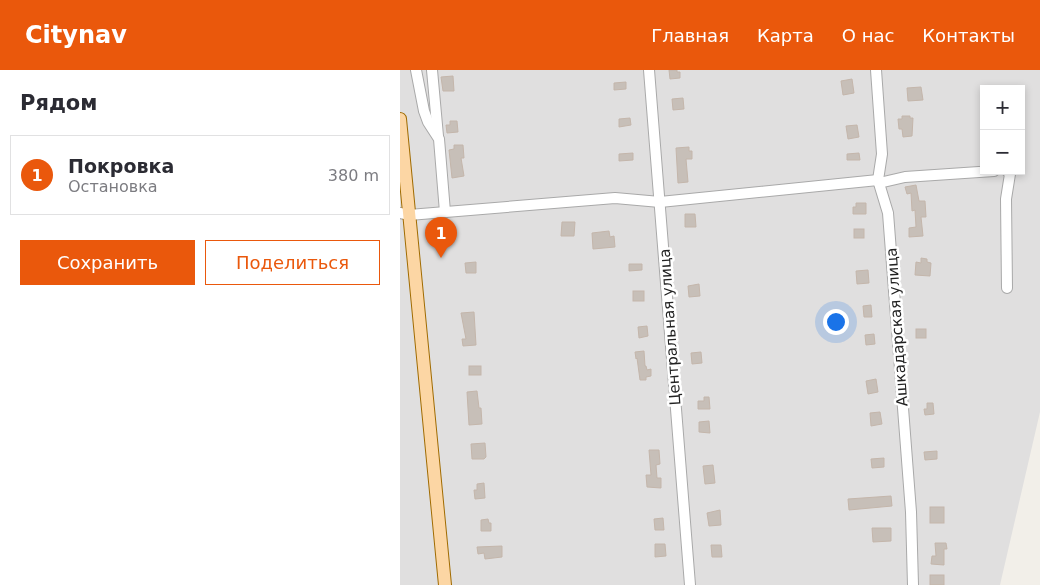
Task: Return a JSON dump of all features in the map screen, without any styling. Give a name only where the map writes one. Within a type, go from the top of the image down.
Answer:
[{"type":"main road","points":[[400,119],[404,214],[445,585]]},
{"type":"street","points":[[416,70],[424,111],[428,122],[439,139]]},
{"type":"street","points":[[432,70],[445,212]]},
{"type":"street","name":"Центральная улица","points":[[649,70],[690,585]]},
{"type":"street","name":"Ашкадарская улица","points":[[876,70],[882,154],[878,182],[888,213],[911,512],[913,585]]},
{"type":"street","points":[[404,214],[615,198],[660,202],[878,182],[905,177],[980,172]]},
{"type":"street","points":[[1007,288],[1006,199],[1010,175]]},
{"type":"shaded area","points":[[400,70],[1040,70],[1040,412],[1000,585],[400,585]]},
{"type":"building","points":[[669,70],[680,72],[680,78],[670,79]]},
{"type":"building","points":[[453,76],[454,91],[443,91],[441,77]]},
{"type":"building","points":[[852,79],[854,93],[843,95],[841,81]]},
{"type":"building","points":[[626,82],[626,89],[614,90],[614,83]]},
{"type":"building","points":[[921,87],[923,100],[908,101],[907,88]]},
{"type":"building","points":[[683,98],[684,109],[673,110],[672,99]]},
{"type":"building","points":[[902,116],[913,118],[912,136],[903,137],[902,129],[899,129],[898,119],[902,119]]},
{"type":"building","points":[[630,118],[631,125],[619,127],[619,119]]},
{"type":"building","points":[[450,121],[457,121],[458,132],[447,133],[446,125],[450,125]]},
{"type":"building","points":[[857,125],[859,137],[848,139],[846,126]]},
{"type":"building","points":[[454,145],[463,145],[464,158],[461,158],[464,176],[452,178],[449,150],[454,149]]},
{"type":"building","points":[[689,147],[689,151],[692,151],[692,159],[686,159],[688,182],[678,183],[676,148]]},
{"type":"building","points":[[633,153],[633,160],[619,161],[619,154]]},
{"type":"building","points":[[859,153],[860,160],[847,160],[847,154]]},
{"type":"building","points":[[916,185],[919,201],[925,201],[926,217],[921,217],[923,236],[909,237],[909,228],[916,227],[915,210],[912,211],[911,193],[907,194],[905,187]]},
{"type":"building","points":[[856,203],[866,203],[866,214],[853,214],[853,207],[856,207]]},
{"type":"building","points":[[685,214],[695,214],[696,227],[685,227]]},
{"type":"building","points":[[562,222],[575,222],[574,236],[561,236]]},
{"type":"building","points":[[854,229],[864,229],[864,238],[854,238]]},
{"type":"building","points":[[609,231],[610,237],[614,236],[615,247],[593,249],[592,233]]},
{"type":"building","points":[[921,258],[927,259],[927,262],[931,263],[930,276],[915,275],[916,262],[921,263]]},
{"type":"building","points":[[476,262],[476,273],[466,273],[465,263]]},
{"type":"building","points":[[629,264],[642,264],[642,270],[629,271]]},
{"type":"building","points":[[868,270],[869,283],[857,284],[856,271]]},
{"type":"building","points":[[699,284],[700,296],[689,297],[688,286]]},
{"type":"building","points":[[633,291],[644,291],[644,301],[633,301]]},
{"type":"building","points":[[871,305],[872,317],[864,317],[863,306]]},
{"type":"building","points":[[474,312],[476,345],[463,346],[462,339],[466,339],[461,313]]},
{"type":"building","points":[[647,326],[648,336],[639,338],[638,327]]},
{"type":"building","points":[[916,329],[926,329],[926,338],[916,338]]},
{"type":"building","points":[[874,334],[875,344],[866,345],[865,335]]},
{"type":"building","points":[[644,351],[645,366],[647,370],[651,369],[651,376],[646,377],[646,380],[640,380],[635,352]]},
{"type":"building","points":[[701,352],[702,363],[692,364],[691,353]]},
{"type":"building","points":[[469,366],[481,366],[481,375],[469,375]]},
{"type":"building","points":[[876,379],[878,392],[868,394],[866,381]]},
{"type":"building","points":[[477,391],[482,424],[469,425],[467,392]]},
{"type":"building","points":[[704,397],[709,397],[710,409],[698,409],[698,401],[704,401]]},
{"type":"building","points":[[927,403],[933,403],[934,414],[925,415],[924,409],[927,409]]},
{"type":"building","points":[[880,412],[882,424],[871,426],[870,413]]},
{"type":"building","points":[[709,421],[710,433],[699,432],[699,422]]},
{"type":"building","points":[[485,443],[486,457],[484,459],[472,459],[471,444]]},
{"type":"building","points":[[649,450],[659,450],[660,464],[656,465],[657,478],[661,478],[661,488],[647,487],[646,475],[651,475]]},
{"type":"building","points":[[937,451],[937,459],[925,460],[924,452]]},
{"type":"building","points":[[884,458],[884,467],[872,468],[871,459]]},
{"type":"building","points":[[713,465],[715,483],[705,484],[703,466]]},
{"type":"building","points":[[484,483],[485,498],[475,499],[474,490],[477,490],[477,484]]},
{"type":"building","points":[[891,496],[892,506],[849,510],[848,499]]},
{"type":"building","points":[[930,507],[944,507],[944,523],[930,523]]},
{"type":"building","points":[[720,510],[721,525],[709,526],[707,513]]},
{"type":"building","points":[[663,518],[664,530],[655,530],[654,519]]},
{"type":"building","points":[[488,519],[489,523],[491,523],[491,531],[481,531],[481,520]]},
{"type":"building","points":[[872,528],[891,528],[891,541],[873,542]]},
{"type":"building","points":[[935,543],[946,543],[947,549],[944,549],[944,565],[931,564],[932,556],[936,556]]},
{"type":"building","points":[[655,544],[665,544],[666,556],[655,557]]},
{"type":"building","points":[[711,545],[721,545],[722,557],[712,557]]},
{"type":"building","points":[[502,546],[502,557],[485,559],[484,553],[478,554],[477,547]]},
{"type":"building","points":[[930,575],[944,575],[944,585],[930,585]]},
{"type":"place","name":"Покровка","points":[[441,258]]}]
